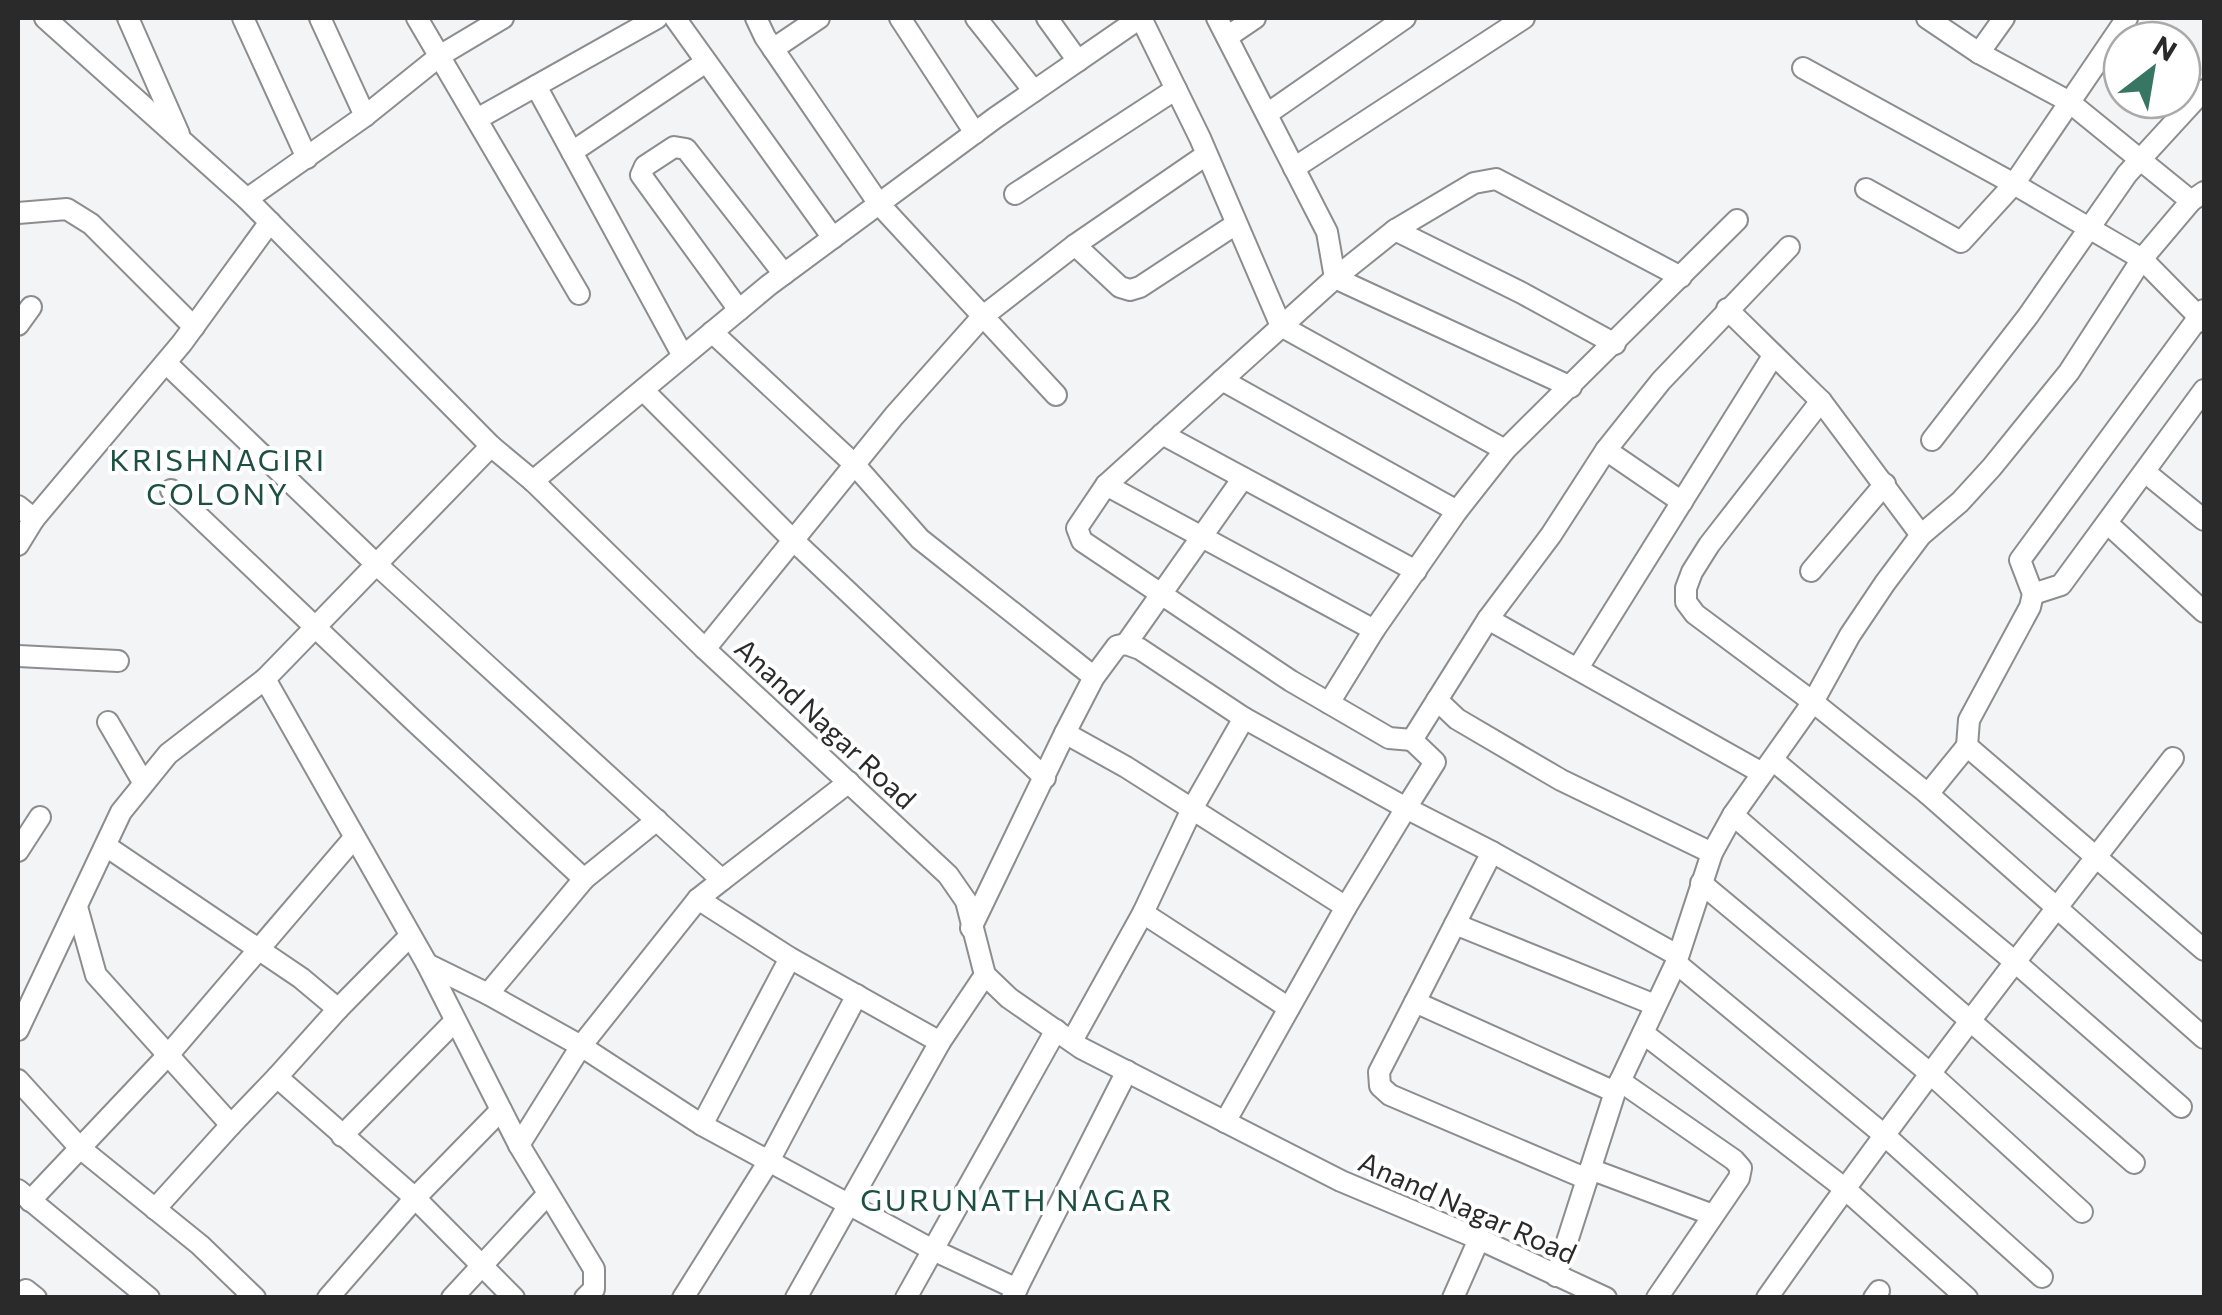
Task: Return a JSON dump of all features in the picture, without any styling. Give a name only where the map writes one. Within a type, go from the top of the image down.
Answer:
[{"type":"street","points":[[45,18],[182,140]]},
{"type":"street","name":"Anand Nagar Road","points":[[128,18],[182,140],[270,222],[491,446],[533,481],[705,649],[948,876],[966,902],[985,974],[1009,998],[1064,1036],[1127,1071],[1340,1181],[1479,1238],[1606,1298]]},
{"type":"street","points":[[243,18],[306,158]]},
{"type":"street","points":[[320,18],[366,116]]},
{"type":"street","points":[[417,18],[579,294]]},
{"type":"street","points":[[247,200],[366,116],[440,56],[503,18]]},
{"type":"street","points":[[478,119],[657,18]]},
{"type":"street","points":[[674,18],[833,238]]},
{"type":"street","points":[[756,18],[879,204],[1056,395]]},
{"type":"street","points":[[773,49],[819,18]]},
{"type":"street","points":[[900,18],[975,133]]},
{"type":"street","points":[[976,18],[1034,91]]},
{"type":"street","points":[[1047,18],[1078,60]]},
{"type":"street","points":[[1256,18],[1222,27],[1328,232],[1335,278]]},
{"type":"street","points":[[1267,114],[1405,18]]},
{"type":"street","points":[[1294,168],[1524,18]]},
{"type":"street","points":[[1556,1276],[1618,1087],[1676,959],[1712,853],[1733,815],[1814,702],[1850,636],[1929,528],[1960,502],[2069,372],[2142,259],[2198,196],[2139,160],[2068,100],[1978,53],[1927,18]]},
{"type":"street","points":[[1978,53],[2004,18]]},
{"type":"street","points":[[1866,189],[1960,242],[2014,184],[2127,18]]},
{"type":"street","points":[[533,481],[784,274],[1132,20],[1176,89],[1282,326],[1504,450]]},
{"type":"street","points":[[572,152],[706,62]]},
{"type":"street","points":[[1803,68],[2092,227],[2142,259],[2202,316],[2020,560],[2033,594],[2030,607],[1968,720],[1967,746],[1928,794]]},
{"type":"street","points":[[536,86],[683,356]]},
{"type":"street","points":[[1015,194],[1176,89]]},
{"type":"street","points":[[1932,440],[2139,160],[2204,90]]},
{"type":"street","points":[[739,310],[641,175],[645,166],[674,148],[686,149],[784,274]]},
{"type":"street","points":[[705,649],[854,464],[982,317],[1075,246],[1206,155]]},
{"type":"street","points":[[1225,1122],[1346,907],[1435,762],[1412,740],[1388,738],[1162,596],[1082,541],[1077,528],[1106,485],[1335,278],[1395,230],[1474,183],[1496,180],[1681,277]]},
{"type":"street","points":[[18,213],[67,210],[91,224],[194,327]]},
{"type":"street","points":[[1329,704],[1374,630],[1504,450],[1737,220]]},
{"type":"street","points":[[18,545],[26,512],[166,362],[270,222]]},
{"type":"street","points":[[1075,246],[1120,288],[1130,290],[1236,224]]},
{"type":"street","points":[[1395,230],[1615,344]]},
{"type":"street","points":[[1412,740],[1488,619],[1552,534],[1606,450],[1726,309],[1789,247]]},
{"type":"street","points":[[1335,278],[1572,387]]},
{"type":"street","points":[[18,325],[31,307]]},
{"type":"street","points":[[1726,309],[1821,400],[1885,484],[1929,528]]},
{"type":"street","points":[[712,332],[854,464],[920,538],[1094,677]]},
{"type":"street","points":[[1578,668],[1773,356]]},
{"type":"street","points":[[166,362],[376,564],[722,880]]},
{"type":"street","points":[[1222,380],[1457,511]]},
{"type":"street","points":[[643,390],[792,539],[1045,778]]},
{"type":"street","points":[[1821,400],[1708,546],[1686,588],[1686,602],[1695,614],[1814,702],[1928,794],[2204,1038]]},
{"type":"street","points":[[2033,594],[2061,585],[2201,404]]},
{"type":"street","points":[[1162,434],[1416,571]]},
{"type":"street","points":[[18,1030],[121,812],[143,782],[168,754],[266,679],[491,446]]},
{"type":"street","points":[[1606,450],[1682,502]]},
{"type":"street","points":[[2145,472],[2204,520]]},
{"type":"street","points":[[1126,644],[1243,478]]},
{"type":"street","points":[[1811,571],[1885,484]]},
{"type":"street","points":[[1106,485],[1374,630]]},
{"type":"street","points":[[172,490],[584,879]]},
{"type":"street","points":[[2106,523],[2204,612]]},
{"type":"street","points":[[1488,619],[1768,767],[2015,962],[2181,1107]]},
{"type":"street","points":[[971,928],[1094,677],[1117,646],[1126,644],[1140,649],[1244,718],[1492,852],[1676,959],[1883,1134],[2042,1277]]},
{"type":"street","points":[[18,656],[118,661]]},
{"type":"street","points":[[266,679],[426,964],[519,1145],[594,1269],[594,1290],[585,1298]]},
{"type":"street","points":[[1436,700],[1457,719],[1561,780],[1712,853]]},
{"type":"street","points":[[906,1298],[1143,913],[1192,809],[1244,718]]},
{"type":"street","points":[[108,722],[143,782]]},
{"type":"street","points":[[1065,733],[1346,907]]},
{"type":"street","points":[[1967,746],[2204,950]]},
{"type":"street","points":[[1768,1298],[1883,1134],[2173,758]]},
{"type":"street","points":[[519,1145],[580,1046],[698,898],[850,782]]},
{"type":"street","points":[[1733,815],[1974,1020],[2134,1163]]},
{"type":"street","points":[[18,851],[40,817]]},
{"type":"street","points":[[488,994],[584,879],[658,820]]},
{"type":"street","points":[[149,1298],[24,1195],[80,1148],[169,1054],[354,838]]},
{"type":"street","points":[[106,846],[301,978],[338,1010]]},
{"type":"street","points":[[1492,852],[1379,1072],[1380,1086],[1390,1095],[1589,1174],[1713,1215]]},
{"type":"street","points":[[1702,883],[1932,1074],[2082,1212]]},
{"type":"street","points":[[698,898],[790,958],[940,1042]]},
{"type":"street","points":[[77,908],[96,974],[232,1125]]},
{"type":"street","points":[[1143,913],[1289,1008]]},
{"type":"street","points":[[1456,924],[1654,1005]]},
{"type":"street","points":[[155,1208],[410,937]]},
{"type":"street","points":[[702,1125],[790,958]]},
{"type":"street","points":[[426,964],[580,1046],[702,1125],[1014,1293],[1127,1071]]},
{"type":"street","points":[[796,1298],[940,1042],[985,974]]},
{"type":"street","points":[[682,1298],[769,1161],[857,996]]},
{"type":"street","points":[[1415,1002],[1618,1087],[1738,1164],[1739,1178],[1657,1298]]},
{"type":"street","points":[[342,1136],[455,1021]]},
{"type":"street","points":[[1643,1033],[1844,1188],[1966,1298]]},
{"type":"street","points":[[277,1077],[415,1198],[514,1298]]},
{"type":"street","points":[[18,1080],[80,1148],[256,1298]]},
{"type":"street","points":[[328,1298],[415,1198],[500,1110]]},
{"type":"street","points":[[452,1298],[547,1195]]},
{"type":"street","points":[[1453,1298],[1479,1238]]},
{"type":"district","name":"KRISHNAGIRI COLONY","points":[[218,475]]},
{"type":"district","name":"GURUNATH NAGAR","points":[[1017,1198]]}]
